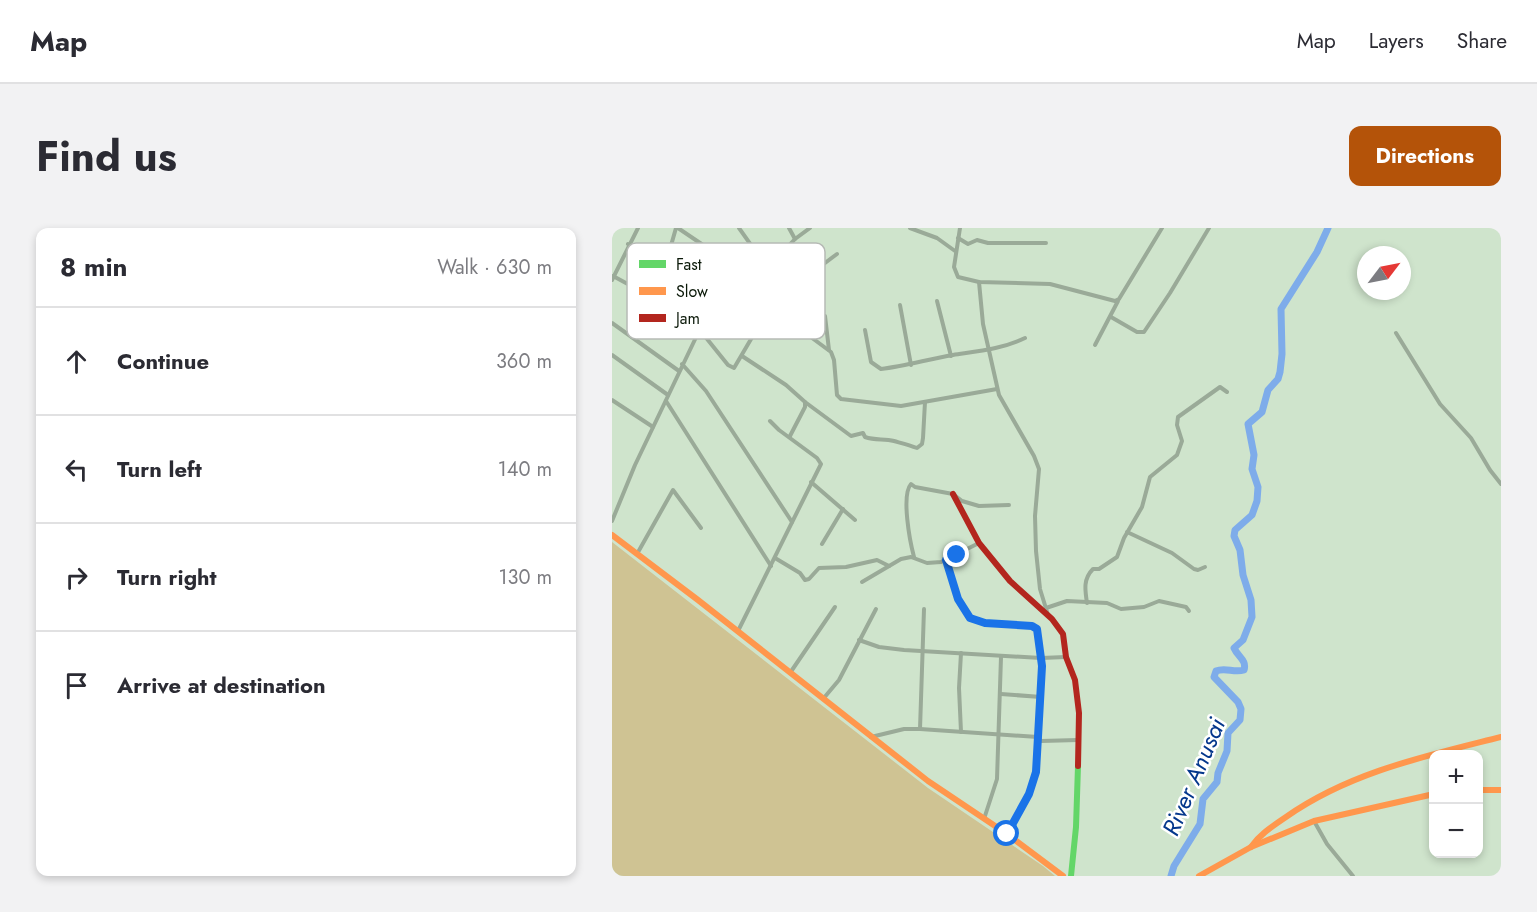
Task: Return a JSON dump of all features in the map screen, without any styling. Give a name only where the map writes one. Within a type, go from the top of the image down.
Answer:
[{"type":"street","points":[[629,243],[638,228]]},
{"type":"street","points":[[672,243],[677,228],[700,243]]},
{"type":"street","points":[[739,228],[750,243]]},
{"type":"street","points":[[789,228],[795,239]]},
{"type":"street","points":[[791,243],[810,228]]},
{"type":"street","points":[[910,228],[937,237],[955,251]]},
{"type":"street","points":[[960,228],[954,267],[960,278],[979,282],[1050,284],[1118,300]]},
{"type":"street","points":[[1095,345],[1118,300],[1162,228]]},
{"type":"street","points":[[1111,317],[1137,332],[1144,332],[1209,228]]},
{"type":"street","points":[[958,238],[968,244],[977,240],[988,243],[1046,243]]},
{"type":"street","points":[[627,246],[613,278],[627,285]]},
{"type":"street","points":[[825,261],[837,254]]},
{"type":"street","points":[[979,282],[980,308],[997,388],[1038,464],[1034,530],[1040,589],[1047,612]]},
{"type":"street","points":[[937,301],[951,356]]},
{"type":"street","points":[[900,305],[911,365]]},
{"type":"street","points":[[825,316],[839,398],[891,406],[997,388]]},
{"type":"street","points":[[612,323],[627,334]]},
{"type":"street","points":[[865,330],[873,364],[880,369],[1004,347],[1025,338]]},
{"type":"street","points":[[1396,333],[1440,404],[1471,438],[1501,484]]},
{"type":"street","points":[[635,339],[679,370]]},
{"type":"street","points":[[612,521],[695,339]]},
{"type":"street","points":[[708,339],[731,367],[736,366],[751,339]]},
{"type":"street","points":[[814,339],[829,350]]},
{"type":"street","points":[[612,355],[668,394]]},
{"type":"street","points":[[742,356],[786,385],[851,436],[863,433],[865,437],[875,441],[894,441],[917,448],[921,446],[923,438],[925,402]]},
{"type":"street","points":[[682,364],[706,390],[792,522]]},
{"type":"street","points":[[1087,603],[1085,585],[1088,576],[1093,569],[1099,569],[1117,557],[1127,532],[1142,507],[1150,477],[1173,460],[1180,449],[1182,438],[1177,425],[1178,417],[1219,388],[1227,392]]},
{"type":"street","points":[[612,400],[653,427]]},
{"type":"street","points":[[665,401],[771,566]]},
{"type":"street","points":[[790,437],[805,407],[805,402]]},
{"type":"street","points":[[738,631],[820,466],[820,461],[770,421]]},
{"type":"street","points":[[811,482],[855,520]]},
{"type":"street","points":[[914,557],[907,526],[908,486],[910,484],[953,495],[962,501],[980,506],[1009,505]]},
{"type":"street","points":[[637,554],[673,490],[701,528]]},
{"type":"street","points":[[953,495],[979,543],[1010,581],[1047,612],[1063,634],[1066,643],[1066,657],[1078,693],[1076,827],[1071,876]]},
{"type":"street","points":[[822,544],[843,509]]},
{"type":"street","points":[[1127,532],[1172,553],[1194,569],[1205,567]]},
{"type":"street","points":[[612,535],[928,781],[1064,876]]},
{"type":"street","points":[[862,582],[901,559],[914,557],[927,563],[946,560],[979,543]]},
{"type":"street","points":[[775,558],[800,573],[805,580],[809,579],[819,568],[846,567],[877,560],[889,566]]},
{"type":"street","points":[[946,560],[958,599],[970,618],[985,623],[1036,627],[1040,639],[1041,698],[1036,772],[1007,834]]},
{"type":"street","points":[[1047,612],[1064,601],[1107,603],[1121,609],[1144,607],[1159,601],[1186,607],[1189,611]]},
{"type":"street","points":[[789,673],[835,608]]},
{"type":"street","points":[[822,699],[839,680],[876,609]]},
{"type":"street","points":[[920,729],[924,609]]},
{"type":"street","points":[[859,640],[879,647],[922,652],[1001,657],[1066,657]]},
{"type":"street","points":[[961,653],[959,688],[961,732]]},
{"type":"street","points":[[984,819],[997,779],[1001,657]]},
{"type":"street","points":[[1001,694],[1041,698]]},
{"type":"street","points":[[871,737],[904,729],[920,729],[1038,737],[1041,741],[1078,741]]},
{"type":"street","points":[[1251,847],[1258,836],[1296,810],[1355,778],[1400,763],[1501,737]]},
{"type":"street","points":[[1483,790],[1501,790]]},
{"type":"street","points":[[1199,876],[1251,847],[1314,821],[1429,795]]},
{"type":"street","points":[[1314,821],[1327,844],[1353,876]]},
{"type":"shaded area","points":[[612,542],[928,788],[1055,876],[612,876]]},
{"type":"waterway","name":"River Anusai","points":[[1171,876],[1174,866],[1200,824],[1203,799],[1217,782],[1218,773],[1227,751],[1228,733],[1240,720],[1241,709],[1238,702],[1214,677],[1216,671],[1219,670],[1244,670],[1243,661],[1234,648],[1243,640],[1252,617],[1251,600],[1243,575],[1240,550],[1234,536],[1235,530],[1252,515],[1257,501],[1258,487],[1252,469],[1254,455],[1248,424],[1262,412],[1268,390],[1278,379],[1282,354],[1281,309],[1317,252],[1328,228]]},
{"type":"traffic: fast","points":[[1071,876],[1076,827],[1078,766]]},
{"type":"traffic: slow","points":[[612,535],[928,781],[1007,834],[1063,876]]},
{"type":"traffic: slow","points":[[1251,847],[1276,824],[1336,788],[1389,767],[1501,737]]},
{"type":"traffic: slow","points":[[1483,790],[1501,790]]},
{"type":"traffic: slow","points":[[1199,876],[1251,847],[1314,821],[1429,795]]},
{"type":"traffic: jam","points":[[953,494],[979,543],[1010,581],[1052,619],[1063,634],[1066,657],[1075,680],[1079,713],[1078,766]]},
{"type":"route","points":[[957,555],[946,560],[958,599],[966,614],[974,620],[985,623],[1036,627],[1040,639],[1042,666],[1036,772],[1029,794],[1007,834]]}]
